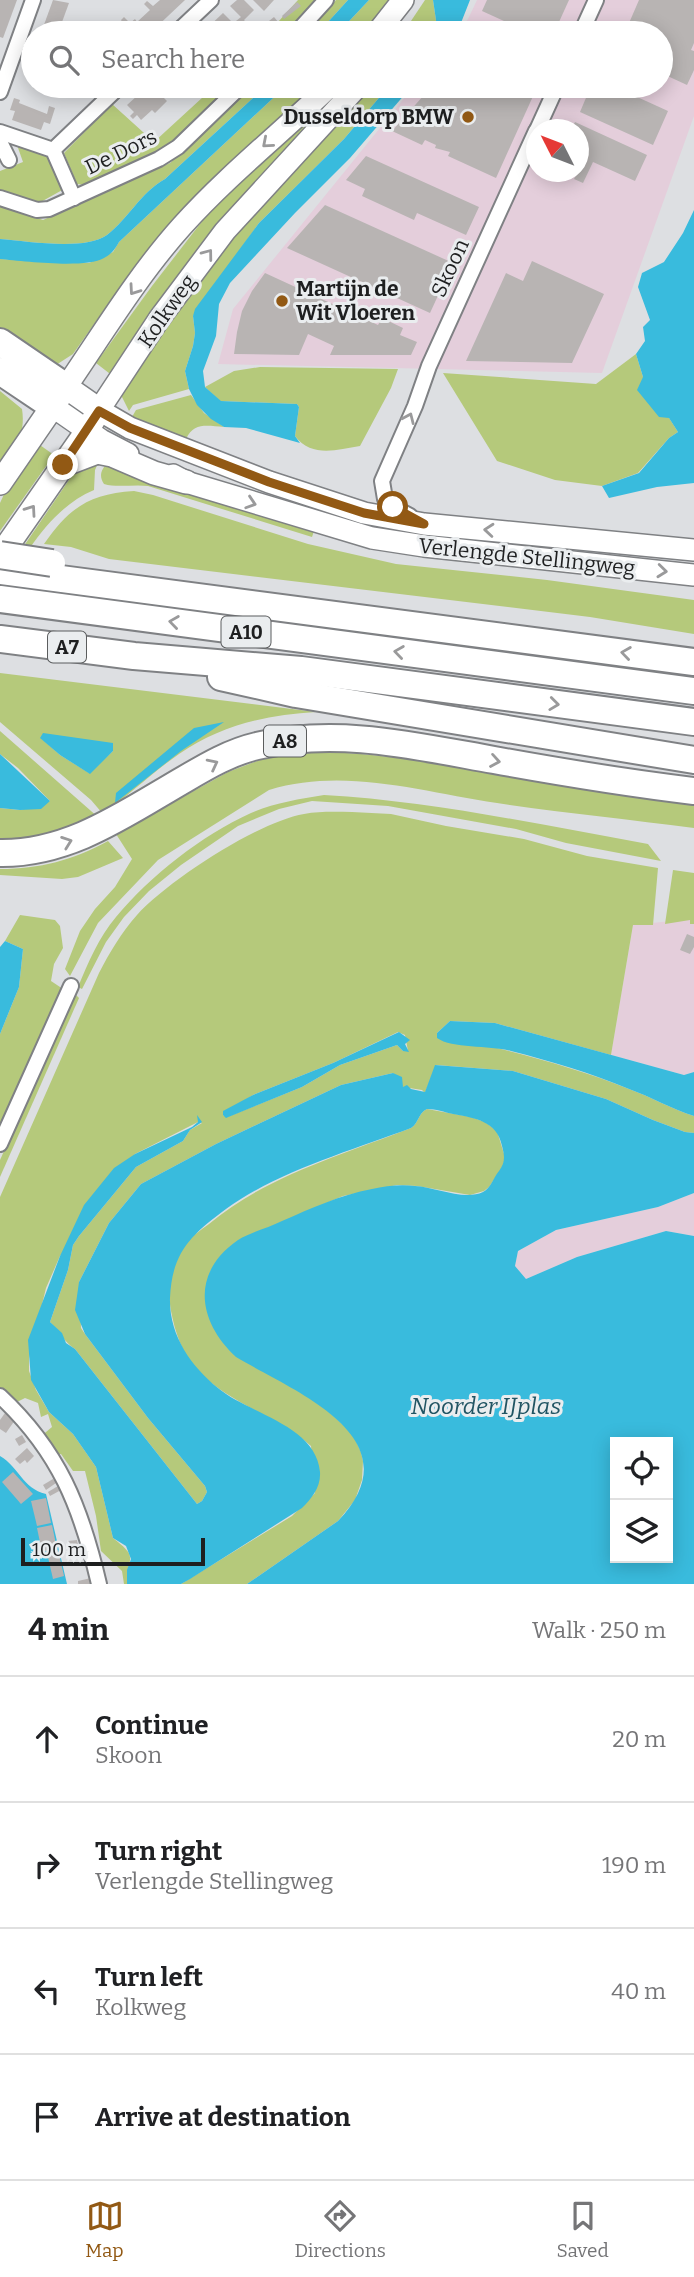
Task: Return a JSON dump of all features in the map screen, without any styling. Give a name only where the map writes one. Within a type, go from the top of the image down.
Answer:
[{"type":"highway","points":[[0,342],[59,397]]},
{"type":"highway","points":[[0,371],[59,397]]},
{"type":"highway","points":[[0,555],[47,569]]},
{"type":"highway","points":[[0,570],[47,569],[241,591],[324,613],[694,662]]},
{"type":"highway","name":"A10","points":[[12,601],[694,691]]},
{"type":"highway","name":"A7","points":[[0,639],[134,656]]},
{"type":"highway","points":[[134,656],[301,670],[694,722]]},
{"type":"highway","name":"A8","points":[[134,656],[296,694],[694,760]]},
{"type":"highway","name":"A8","points":[[0,853],[45,850],[73,841],[229,756],[274,742],[318,737],[361,738],[403,744],[542,769],[694,791]]},
{"type":"main road","points":[[386,21],[403,0]]},
{"type":"main road","points":[[403,21],[416,0]]},
{"type":"main road","name":"Kolkweg","points":[[0,483],[161,251],[240,167],[317,98]]},
{"type":"main road","name":"Kolkweg","points":[[0,555],[88,431],[159,319],[225,231],[347,98]]},
{"type":"main road","name":"Verlengde Stellingweg","points":[[59,397],[269,482],[364,513],[424,524],[694,550]]},
{"type":"main road","name":"Verlengde Stellingweg","points":[[59,397],[88,431],[111,446],[186,482],[372,538],[694,575]]},
{"type":"main road","points":[[63,465],[97,452],[186,482]]},
{"type":"street","points":[[25,21],[33,0]]},
{"type":"street","points":[[189,21],[211,0]]},
{"type":"street","points":[[307,21],[326,0]]},
{"type":"street","points":[[586,21],[596,0]]},
{"type":"street","points":[[0,92],[21,33]]},
{"type":"street","points":[[53,149],[107,98]]},
{"type":"street","name":"De Dors","points":[[0,198],[37,210],[49,209],[159,159],[178,147],[229,98]]},
{"type":"street","name":"Skoon","points":[[542,119],[552,98]]},
{"type":"street","points":[[0,132],[53,149],[74,198]]},
{"type":"street","points":[[0,142],[9,160]]},
{"type":"street","name":"Skoon","points":[[424,524],[393,507],[385,499],[382,481],[415,406],[429,366],[526,154]]},
{"type":"street","points":[[0,1143],[71,986]]},
{"type":"street","points":[[0,1396],[24,1421],[69,1486],[85,1528],[99,1584]]},
{"type":"shaded area","points":[[477,0],[694,0],[694,116],[602,373],[218,364],[233,309],[404,98],[673,98],[673,21],[466,21]]},
{"type":"shaded area","points":[[690,919],[690,924],[694,924],[694,1072],[684,1075],[611,1055],[633,925]]},
{"type":"shaded area","points":[[694,1193],[694,1236],[666,1231],[577,1257],[526,1279],[515,1266],[518,1251],[556,1230],[658,1207]]},
{"type":"green space","points":[[298,0],[318,0],[297,21],[279,21]]},
{"type":"green space","points":[[336,0],[348,0],[329,21],[317,21]]},
{"type":"green space","points":[[369,0],[396,0],[379,21],[349,21]]},
{"type":"green space","points":[[425,0],[433,0],[436,21],[411,21]]},
{"type":"green space","points":[[202,98],[218,98],[167,147],[84,185],[77,184],[64,153],[112,104],[154,142]]},
{"type":"green space","points":[[238,98],[253,98],[165,179],[148,191],[107,235],[85,243],[71,244],[0,239],[0,205],[43,220],[170,163]]},
{"type":"green space","points":[[273,98],[308,98],[224,170],[169,225],[131,272],[73,354],[56,365],[0,334],[0,259],[89,263],[113,252],[119,242]]},
{"type":"green space","points":[[324,98],[342,98],[114,377],[96,363],[210,211]]},
{"type":"green space","points":[[356,98],[379,98],[344,139],[259,223],[193,316],[195,333],[185,371],[189,389],[133,405],[129,411],[121,395],[212,255]]},
{"type":"green space","points":[[17,145],[53,158],[64,189],[39,203],[0,190],[0,171],[23,162]]},
{"type":"green space","points":[[636,354],[643,377],[678,432],[669,438],[638,473],[602,486],[555,480],[497,461],[443,373],[596,384]]},
{"type":"green space","points":[[260,367],[398,369],[391,388],[360,446],[325,451],[309,447],[295,436],[299,407],[297,404],[220,401],[205,387],[234,371]]},
{"type":"green space","points":[[0,391],[22,409],[23,418],[21,434],[0,467]]},
{"type":"green space","points":[[191,395],[204,413],[224,427],[197,427],[186,439],[132,417],[136,410]]},
{"type":"green space","points":[[37,443],[54,455],[0,531],[0,503],[11,479]]},
{"type":"green space","points":[[99,461],[95,470],[94,490],[78,498],[51,521],[0,593],[0,581],[73,474],[81,466]]},
{"type":"green space","points":[[108,462],[314,531],[312,537],[148,486],[104,484],[102,472]]},
{"type":"green space","points":[[134,491],[308,544],[396,564],[547,580],[694,600],[694,634],[590,617],[109,559],[71,547],[44,544],[62,521],[82,505],[104,495]]},
{"type":"green space","points":[[0,673],[316,712],[244,723],[211,736],[169,761],[103,814],[91,800],[0,722]],"holes":[[[41,738],[113,751],[89,773],[60,755]]]},
{"type":"green space","points":[[0,731],[99,818],[48,840],[0,844],[0,808],[20,810],[50,801],[18,768],[0,754]]},
{"type":"green space","points":[[308,752],[401,758],[694,805],[694,828],[521,807],[354,781],[326,781],[269,790],[158,860],[98,923],[70,976],[65,969],[80,931],[115,887],[132,859],[116,834],[228,772],[265,758]]},
{"type":"green space","points":[[324,795],[446,808],[648,844],[661,861],[566,843],[516,829],[388,806],[312,801],[279,809],[238,826],[181,865],[149,891],[124,917],[106,942],[82,989],[78,987],[94,950],[110,925],[145,886],[178,858],[214,833],[251,813],[278,804]]},
{"type":"green space","points":[[304,814],[391,814],[524,839],[587,856],[658,868],[653,925],[633,925],[611,1055],[495,1023],[450,1021],[437,1033],[558,1065],[637,1092],[694,1116],[694,1133],[653,1120],[606,1099],[513,1071],[436,1065],[425,1093],[422,1090],[403,1087],[393,1073],[341,1085],[216,1144],[141,1184],[109,1223],[79,1282],[81,1328],[148,1418],[205,1486],[207,1492],[197,1504],[75,1349],[50,1322],[68,1270],[73,1245],[79,1236],[136,1167],[183,1141],[190,1130],[202,1123],[198,1122],[135,1154],[60,1256],[46,1288],[29,1358],[29,1371],[36,1390],[49,1412],[73,1434],[96,1467],[113,1538],[127,1550],[130,1558],[127,1584],[124,1584],[122,1571],[101,1551],[85,1471],[73,1471],[61,1454],[53,1455],[40,1437],[52,1427],[48,1414],[41,1417],[38,1403],[25,1398],[15,1403],[0,1390],[0,1197],[99,973],[116,943],[137,915],[170,886],[215,854],[263,828]],"holes":[[[398,1032],[405,1035],[408,1051],[403,1051],[397,1045],[340,1065],[302,1087],[227,1117],[223,1115],[253,1095],[333,1063]]]},
{"type":"green space","points":[[108,841],[123,858],[78,877],[62,879],[0,875],[0,869],[56,862]]},
{"type":"green space","points":[[673,870],[694,873],[694,924],[690,924],[690,920],[665,924]]},
{"type":"green space","points":[[20,915],[55,920],[60,926],[63,948],[54,964],[51,981],[63,989],[0,1135],[0,1034],[19,987],[23,949],[5,941]]},
{"type":"green space","points":[[75,994],[79,998],[0,1177],[0,1160]]},
{"type":"green space","points":[[427,1109],[471,1117],[485,1122],[497,1131],[505,1157],[503,1166],[484,1191],[470,1195],[397,1185],[343,1196],[239,1240],[219,1258],[210,1272],[328,1411],[352,1433],[363,1461],[362,1480],[355,1500],[338,1521],[247,1584],[181,1584],[292,1516],[315,1493],[311,1446],[209,1381],[196,1369],[183,1349],[170,1303],[171,1276],[180,1252],[196,1233],[255,1193],[306,1168],[411,1128]]},
{"type":"water","points":[[348,0],[369,0],[349,21],[329,21]]},
{"type":"water","points":[[433,0],[470,0],[462,21],[436,21]]},
{"type":"water","points":[[253,98],[273,98],[107,256],[95,261],[69,264],[0,259],[0,239],[71,244],[97,240],[107,235],[148,191],[165,179]]},
{"type":"water","points":[[379,98],[402,98],[350,158],[230,283],[219,304],[216,336],[203,371],[205,387],[221,401],[297,404],[299,407],[295,436],[300,443],[246,428],[224,427],[197,405],[189,389],[185,371],[193,346],[195,309],[259,223],[344,139]]},
{"type":"water","points":[[694,210],[694,483],[657,487],[609,498],[602,486],[639,473],[669,438],[678,432],[669,418],[659,417],[637,390],[643,377],[636,354],[645,341],[643,327],[650,320],[638,287],[642,273],[664,262]]},
{"type":"water","points":[[224,722],[181,751],[115,803],[116,793],[194,728]]},
{"type":"water","points":[[43,733],[113,743],[113,751],[90,774],[60,755],[40,738]]},
{"type":"water","points":[[0,754],[50,801],[41,809],[0,808]]},
{"type":"water","points":[[5,941],[23,949],[19,987],[0,1034],[0,947]]},
{"type":"water","points":[[450,1021],[495,1023],[684,1075],[694,1072],[694,1116],[615,1083],[555,1063],[502,1049],[452,1044],[437,1038],[437,1033]]},
{"type":"water","points":[[399,1032],[410,1040],[405,1044],[409,1052],[403,1051],[397,1045],[340,1065],[302,1087],[226,1118],[223,1115],[223,1111],[253,1095],[333,1063]]},
{"type":"water","name":"Noorder IJplas","points":[[435,1065],[513,1071],[606,1099],[653,1120],[694,1133],[694,1193],[658,1207],[556,1230],[518,1251],[515,1266],[526,1279],[577,1257],[666,1231],[694,1236],[694,1584],[247,1584],[338,1521],[359,1492],[364,1465],[356,1442],[339,1421],[315,1402],[236,1357],[223,1343],[207,1313],[206,1282],[212,1267],[238,1240],[337,1198],[398,1185],[467,1195],[486,1190],[504,1160],[502,1146],[495,1131],[477,1119],[427,1109],[411,1128],[291,1173],[246,1196],[203,1227],[179,1256],[172,1282],[171,1312],[178,1337],[191,1360],[218,1388],[279,1422],[307,1443],[316,1456],[320,1477],[315,1492],[302,1508],[181,1584],[127,1584],[127,1570],[131,1559],[126,1546],[113,1538],[96,1467],[73,1434],[49,1412],[31,1380],[28,1340],[60,1256],[84,1205],[114,1168],[135,1154],[192,1127],[198,1122],[197,1115],[202,1122],[190,1130],[183,1141],[136,1167],[79,1236],[73,1245],[68,1270],[50,1322],[62,1333],[66,1343],[75,1349],[197,1504],[207,1492],[205,1486],[148,1418],[85,1334],[75,1310],[79,1282],[109,1223],[141,1184],[216,1144],[341,1085],[393,1073],[402,1077],[403,1087],[407,1085],[411,1089],[425,1092]]},
{"type":"water","points":[[0,1456],[26,1483],[46,1494],[67,1584],[0,1584]]},
{"type":"building","points":[[0,0],[17,0],[3,38],[0,37]]},
{"type":"building","points":[[53,0],[69,3],[62,21],[45,21]]},
{"type":"building","points":[[160,0],[185,0],[163,21],[138,21],[150,10],[144,4],[147,1],[153,6]]},
{"type":"building","points":[[237,0],[244,0],[254,10],[245,21],[236,21],[241,17],[230,6]]},
{"type":"building","points":[[253,0],[274,0],[264,11]]},
{"type":"building","points":[[487,0],[569,0],[559,21],[504,21],[482,11]]},
{"type":"building","points":[[639,0],[694,0],[694,43],[691,50],[694,51],[694,70],[687,85],[673,79],[673,21],[630,21]]},
{"type":"building","points":[[297,2],[301,6],[284,19],[282,16]]},
{"type":"building","points":[[223,13],[231,21],[215,21]]},
{"type":"building","points":[[14,98],[20,100],[19,103],[47,114],[49,106],[55,108],[50,124],[44,122],[41,130],[12,120],[15,111],[10,110]]},
{"type":"building","points":[[135,98],[164,98],[167,101],[155,113],[152,110],[141,120],[137,115],[133,119],[130,116],[134,112],[127,105]]},
{"type":"building","points":[[421,98],[532,98],[496,178],[448,156],[450,152],[435,148],[436,145],[425,140],[422,145],[392,131]]},
{"type":"building","points":[[586,98],[639,98],[668,111],[653,145],[580,112]]},
{"type":"building","points":[[589,128],[647,155],[635,181],[593,162],[589,170]]},
{"type":"building","points":[[366,156],[479,207],[466,235],[417,213],[414,220],[362,196],[365,189],[346,180]]},
{"type":"building","points":[[325,205],[453,263],[430,313],[287,248]]},
{"type":"building","points":[[532,261],[604,294],[572,363],[466,361],[506,273],[523,281]]},
{"type":"building","points":[[265,273],[378,325],[382,318],[403,328],[400,335],[417,342],[411,355],[330,355],[334,346],[308,334],[299,355],[234,354],[242,311]]},
{"type":"building","points":[[687,934],[694,937],[694,947],[690,954],[680,950]]},
{"type":"building","points":[[5,1413],[15,1420],[6,1433],[0,1429],[0,1420]]},
{"type":"building","points":[[22,1435],[26,1442],[19,1446],[15,1439]]},
{"type":"building","points":[[27,1448],[34,1456],[27,1463],[25,1460],[20,1464],[15,1459]]},
{"type":"building","points":[[13,1472],[33,1494],[21,1504],[2,1482]]},
{"type":"building","points":[[53,1479],[56,1483],[46,1490],[43,1485]]},
{"type":"building","points":[[58,1486],[61,1490],[50,1496],[48,1492]]},
{"type":"building","points":[[46,1498],[51,1523],[37,1526],[31,1501]]},
{"type":"building","points":[[52,1525],[57,1549],[42,1552],[37,1528]]},
{"type":"building","points":[[77,1540],[78,1545],[69,1547],[68,1541]]},
{"type":"building","points":[[58,1550],[64,1576],[53,1579],[47,1553]]},
{"type":"building","points":[[91,1578],[92,1584],[78,1584],[78,1581]]},
{"type":"place","name":"Dusseldorp BMW","points":[[468,117]]},
{"type":"place","name":"Martijn de Wit Vloeren","points":[[282,301]]},
{"type":"route","points":[[63,465],[99,411],[130,428],[269,482],[364,513],[424,524],[393,507]]}]
